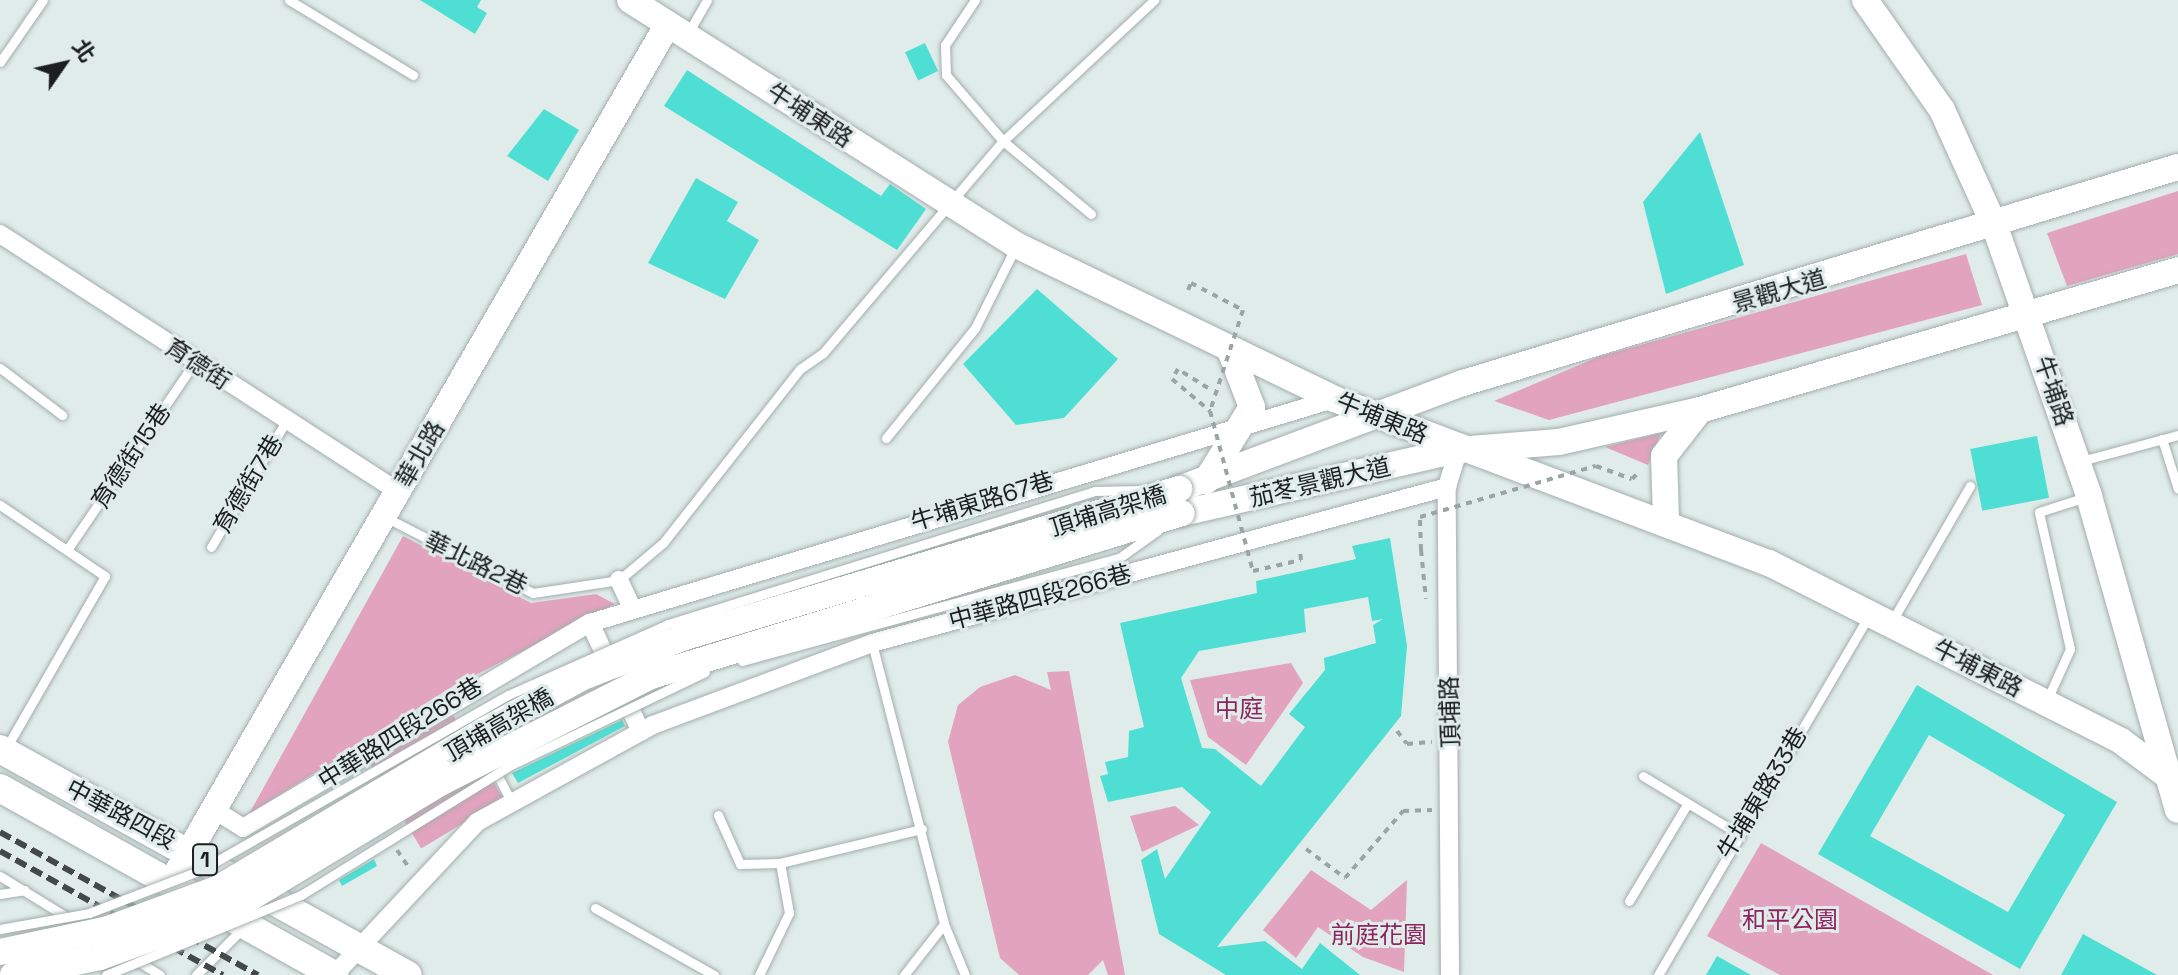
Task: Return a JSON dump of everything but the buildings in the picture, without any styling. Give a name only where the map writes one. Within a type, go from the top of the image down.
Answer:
[{"type":"main road","name":"中華路四段","points":[[2,750],[188,850],[407,975]]},
{"type":"main road","name":"中華路四段","points":[[0,788],[334,975]]},
{"type":"street","name":"牛埔東路","points":[[630,0],[1016,245],[1334,399],[1381,415],[1458,450],[1666,519],[1880,618],[2046,703],[2167,759]]},
{"type":"street","name":"牛埔路","points":[[1865,0],[1942,110],[1995,227],[2089,496],[2167,759],[2178,810]]},
{"type":"street","name":"華北路","points":[[171,883],[398,491],[677,30]]},
{"type":"street","name":"景觀大道","points":[[1381,415],[1463,383],[1995,227],[2178,167]]},
{"type":"street","name":"育德街","points":[[0,234],[194,363],[398,491]]},
{"type":"street","points":[[1458,450],[1559,442],[1700,410],[2178,270]]},
{"type":"street","points":[[1206,481],[1245,423],[1248,389],[1229,348]]},
{"type":"street","name":"牛埔東路67巷","points":[[632,608],[1334,399]]},
{"type":"street","points":[[1666,519],[1664,456],[1700,410]]},
{"type":"street","name":"茄苳景觀大道","points":[[1181,501],[1206,481],[1381,415]]},
{"type":"street","name":"茄苳景觀大道","points":[[1181,501],[1458,450]]},
{"type":"street","name":"頂埔路","points":[[1450,975],[1454,810],[1447,487],[1458,450]]},
{"type":"street","name":"中華路四段266巷","points":[[334,975],[356,946],[477,822],[641,732],[872,643],[1447,487]]},
{"type":"street","name":"頂埔高架橋","points":[[0,952],[108,929],[217,889],[483,731],[581,678],[670,643],[1181,501]]},
{"type":"street","name":"頂埔高架橋","points":[[13,975],[100,957],[232,909],[442,782],[651,676],[1181,501]]},
{"type":"street","points":[[619,580],[632,608]]},
{"type":"street","name":"中華路四段266巷","points":[[213,809],[243,828],[456,697],[590,623],[632,608]]},
{"type":"street","points":[[590,623],[641,732]]},
{"type":"lane","points":[[0,62],[43,0]]},
{"type":"lane","points":[[289,0],[413,75]]},
{"type":"lane","points":[[677,30],[707,0]]},
{"type":"lane","points":[[975,0],[945,45],[946,75],[1003,141],[1091,214]]},
{"type":"lane","points":[[619,580],[663,543],[800,369],[823,353],[946,203],[1003,141],[1154,0]]},
{"type":"lane","points":[[886,438],[975,328],[1016,245]]},
{"type":"lane","name":"育德街15巷","points":[[67,550],[194,363]]},
{"type":"lane","points":[[0,368],[62,415]]},
{"type":"lane","name":"育德街7巷","points":[[211,547],[286,421]]},
{"type":"lane","points":[[2078,462],[2178,435]]},
{"type":"lane","points":[[2162,439],[2178,489]]},
{"type":"lane","name":"牛埔東路33巷","points":[[1658,975],[1737,833],[1970,486]]},
{"type":"lane","name":"頂埔高架橋","points":[[0,929],[89,913],[201,870],[508,695],[668,624],[1095,491],[1181,501]]},
{"type":"lane","points":[[2046,703],[2070,649],[2039,512],[2089,496]]},
{"type":"lane","name":"頂埔高架橋","points":[[106,975],[289,901],[511,765],[700,673],[1119,558],[1181,501]]},
{"type":"lane","points":[[0,505],[105,576],[2,750]]},
{"type":"lane","name":"華北路2巷","points":[[384,516],[533,593],[619,580]]},
{"type":"lane","points":[[872,643],[944,924],[965,975]]},
{"type":"lane","points":[[456,697],[512,803]]},
{"type":"lane","points":[[1643,776],[1737,833]]},
{"type":"lane","points":[[1629,901],[1688,803]]},
{"type":"lane","points":[[718,815],[740,864],[780,863],[922,829]]},
{"type":"lane","points":[[759,975],[789,913],[780,863]]},
{"type":"lane","points":[[0,876],[160,975]]},
{"type":"lane","points":[[0,894],[25,890]]},
{"type":"lane","points":[[595,908],[714,975]]},
{"type":"lane","points":[[904,975],[944,924]]},
{"type":"lane","points":[[196,975],[246,925]]},
{"type":"path","points":[[1188,290],[1191,283],[1243,310],[1210,411],[1253,571],[1301,560],[1300,551]]},
{"type":"path","points":[[1208,388],[1178,369],[1172,379],[1210,411]]},
{"type":"path","points":[[1431,599],[1420,517],[1596,466],[1632,479],[1637,474]]},
{"type":"path","points":[[1397,731],[1407,744],[1451,741]]},
{"type":"path","points":[[1306,849],[1345,878],[1403,811],[1454,810]]},
{"type":"green space","points":[[2178,191],[2178,254],[2067,286],[2047,233]]},
{"type":"green space","points":[[1966,254],[1982,305],[1549,420],[1494,401],[1598,357]]},
{"type":"green space","points":[[1661,433],[1648,465],[1605,447]]},
{"type":"green space","points":[[403,536],[531,603],[596,594],[615,604],[450,688],[249,814]]},
{"type":"green space","name":"中庭","points":[[1291,663],[1303,683],[1246,765],[1208,737],[1190,680]]},
{"type":"green space","points":[[1069,671],[1125,975],[1108,975],[1103,960],[1088,975],[1019,975],[1000,958],[948,742],[958,705],[980,687],[1015,675],[1051,690],[1047,672]]},
{"type":"green space","points":[[453,715],[503,799],[421,848],[371,764]]},
{"type":"green space","points":[[1175,806],[1199,825],[1142,852],[1130,816]]},
{"type":"green space","name":"和平公園","points":[[1761,843],[1993,975],[1780,975],[1707,936]]},
{"type":"green space","name":"前庭花園","points":[[1311,870],[1371,910],[1407,880],[1404,972],[1363,957],[1318,927],[1296,958],[1263,930]]},
{"type":"railway","points":[[0,832],[258,975]]},
{"type":"railway","points":[[0,851],[223,975]]}]
